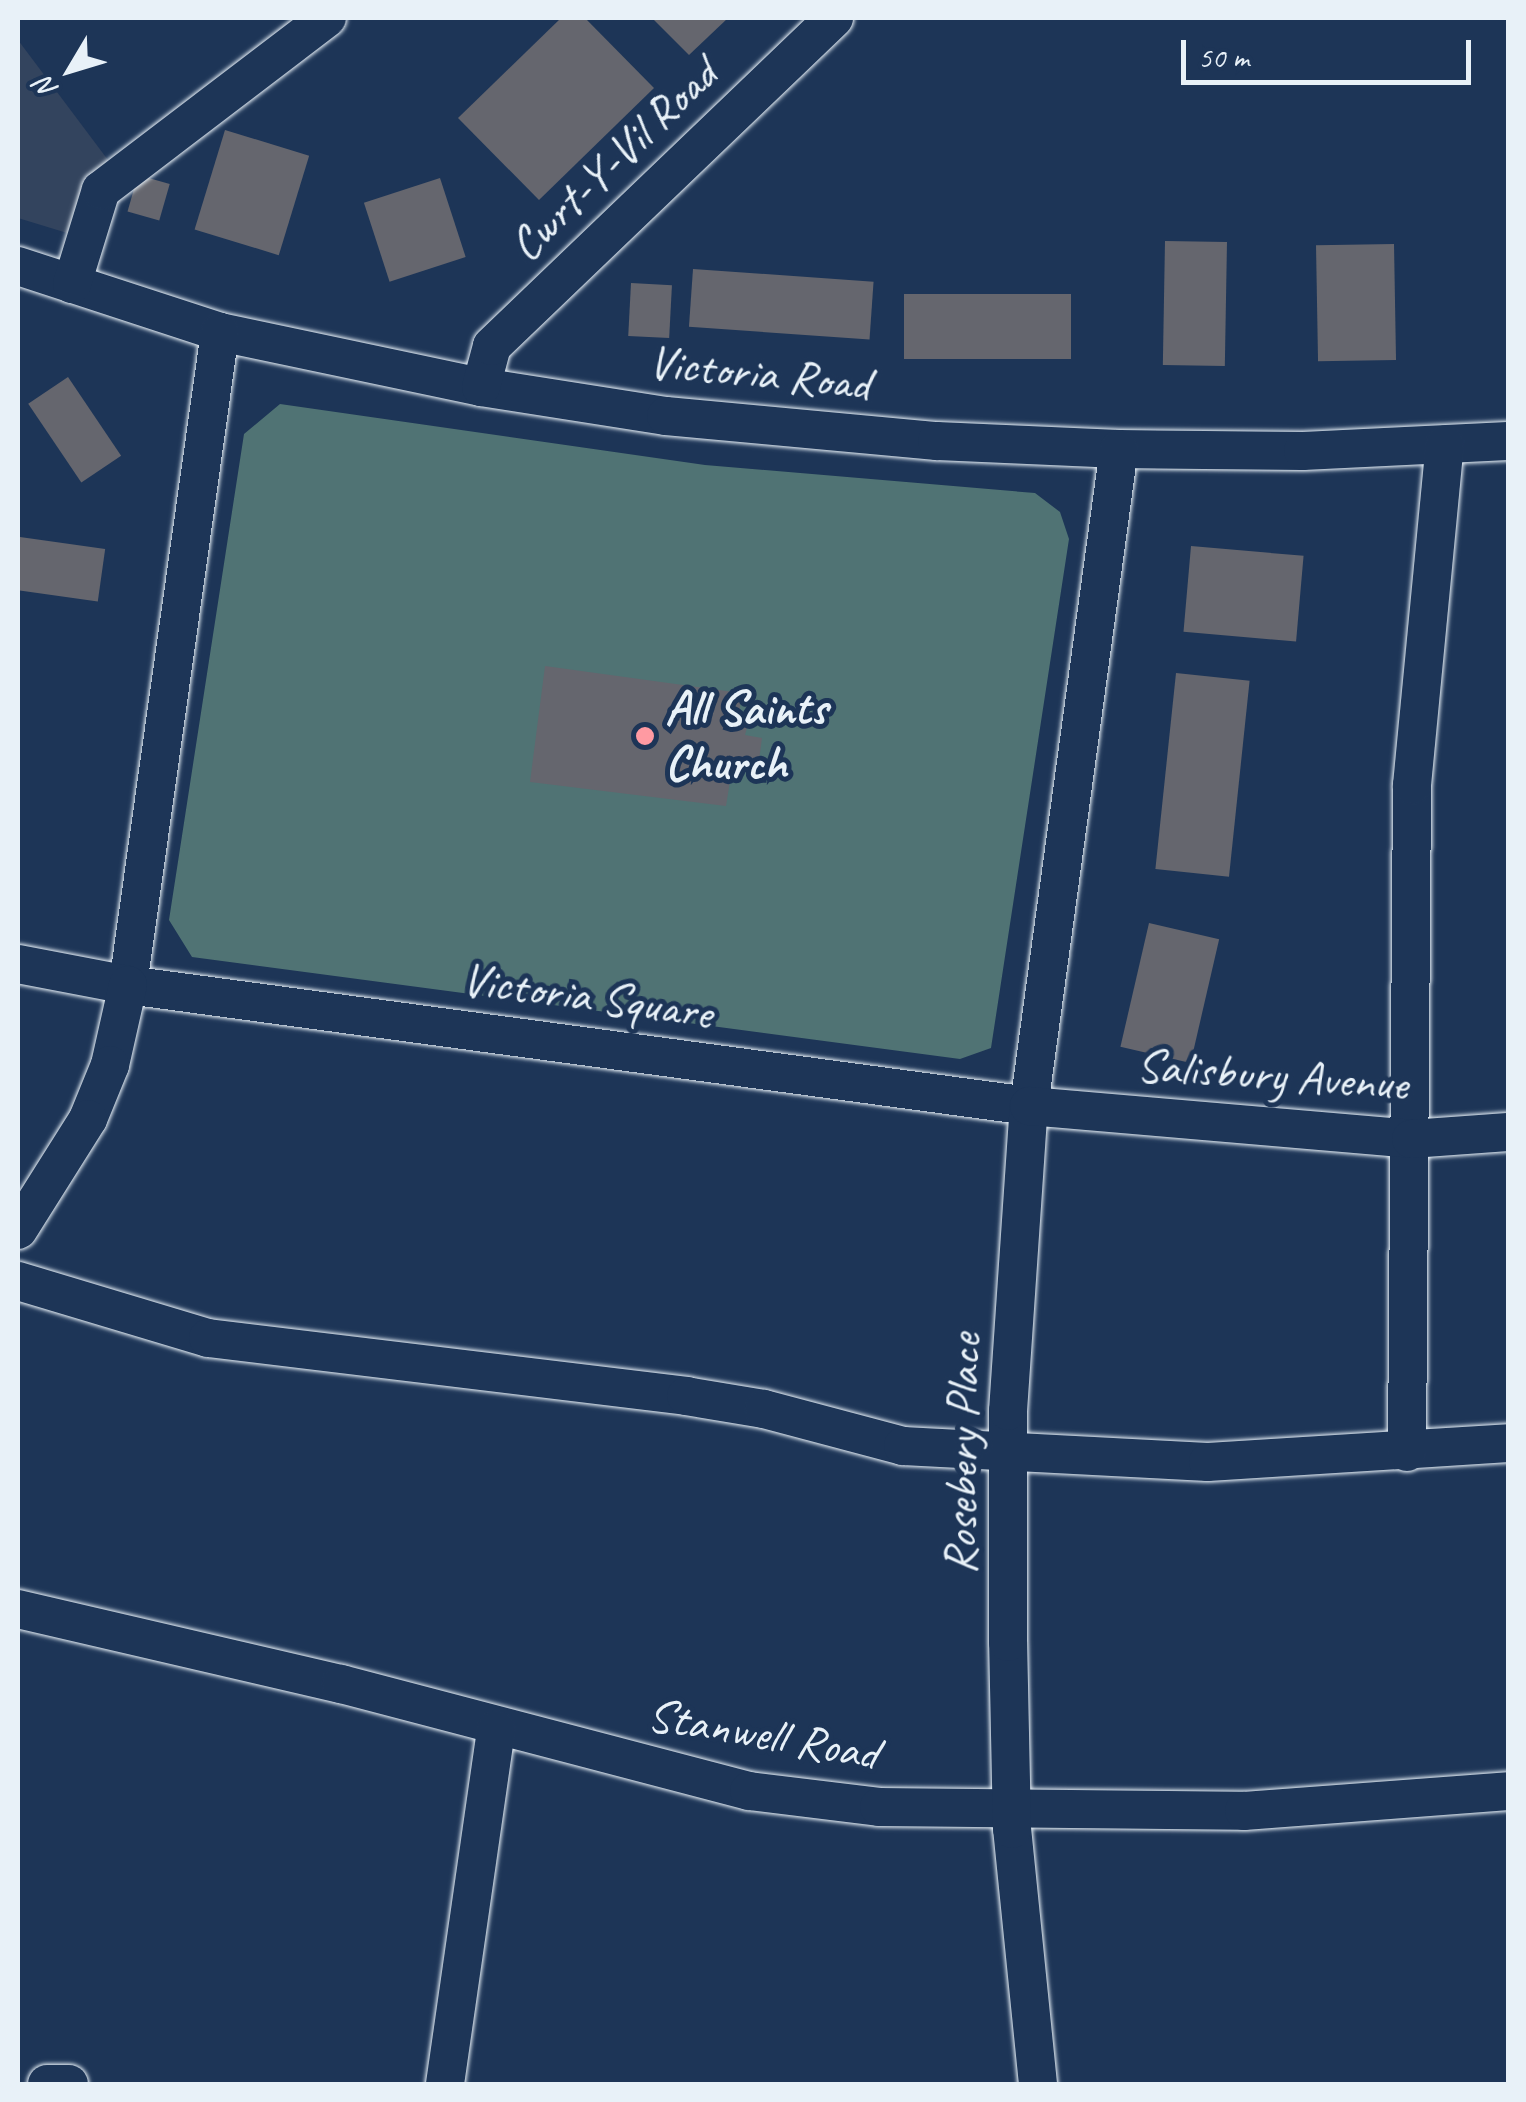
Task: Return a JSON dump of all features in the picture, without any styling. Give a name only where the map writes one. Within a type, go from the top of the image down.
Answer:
[{"type":"street","points":[[72,284],[101,190],[328,18]]},
{"type":"street","name":"Cwrt-Y-Vil Road","points":[[481,387],[492,346],[834,18]]},
{"type":"street","name":"Victoria Road","points":[[18,266],[220,332],[481,387],[760,425],[1119,449],[1508,442]]},
{"type":"street","points":[[18,1230],[88,1119],[110,1065],[128,985],[220,332]]},
{"type":"street","points":[[1407,1452],[1412,785],[1445,445]]},
{"type":"street","points":[[1028,1106],[1119,449]]},
{"type":"street","name":"Victoria Square","points":[[18,964],[128,985],[1028,1106]]},
{"type":"street","name":"Salisbury Avenue","points":[[1028,1106],[1411,1139],[1508,1132]]},
{"type":"street","name":"Rosebery Place","points":[[1028,1106],[1008,1450],[1012,1805],[1038,2084]]},
{"type":"street","points":[[18,1281],[208,1338],[686,1396],[764,1409],[903,1446],[1208,1462],[1508,1443]]},
{"type":"street","name":"Stanwell Road","points":[[18,1609],[341,1684],[496,1730],[749,1791],[878,1807],[1012,1805],[1244,1811],[1508,1791]]},
{"type":"street","points":[[445,2084],[496,1730]]},
{"type":"street","points":[[47,2084],[70,2084]]},
{"type":"shaded area","points":[[18,40],[114,168],[77,236],[18,218]]},
{"type":"green space","points":[[280,404],[705,465],[1035,493],[1060,512],[1069,539],[991,1048],[960,1059],[192,957],[169,920],[244,434]]},
{"type":"building","points":[[561,18],[585,18],[654,88],[539,200],[458,118]]},
{"type":"building","points":[[652,18],[728,18],[689,55]]},
{"type":"building","points":[[225,130],[309,156],[279,255],[195,229]]},
{"type":"building","points":[[138,175],[170,184],[159,221],[128,212]]},
{"type":"building","points":[[440,178],[466,257],[390,282],[364,203]]},
{"type":"building","points":[[1165,241],[1227,242],[1225,366],[1163,365]]},
{"type":"building","points":[[1394,244],[1396,360],[1318,361],[1316,245]]},
{"type":"building","points":[[693,269],[874,282],[870,339],[689,327]]},
{"type":"building","points":[[631,283],[672,285],[669,338],[628,336]]},
{"type":"building","points":[[904,294],[1071,294],[1071,359],[904,359]]},
{"type":"building","points":[[68,377],[121,456],[81,483],[28,404]]},
{"type":"building","points":[[20,537],[105,549],[98,601],[18,590]]},
{"type":"building","points":[[1191,546],[1304,556],[1296,642],[1184,632]]},
{"type":"building","name":"All Saints Church","points":[[545,666],[741,693],[739,722],[748,724],[745,735],[762,738],[758,768],[740,765],[739,777],[731,775],[726,806],[530,782]]},
{"type":"building","points":[[1176,673],[1250,681],[1229,877],[1155,869]]},
{"type":"building","points":[[1149,923],[1219,939],[1191,1063],[1120,1047]]},
{"type":"place","name":"All Saints Church","points":[[645,736]]}]
